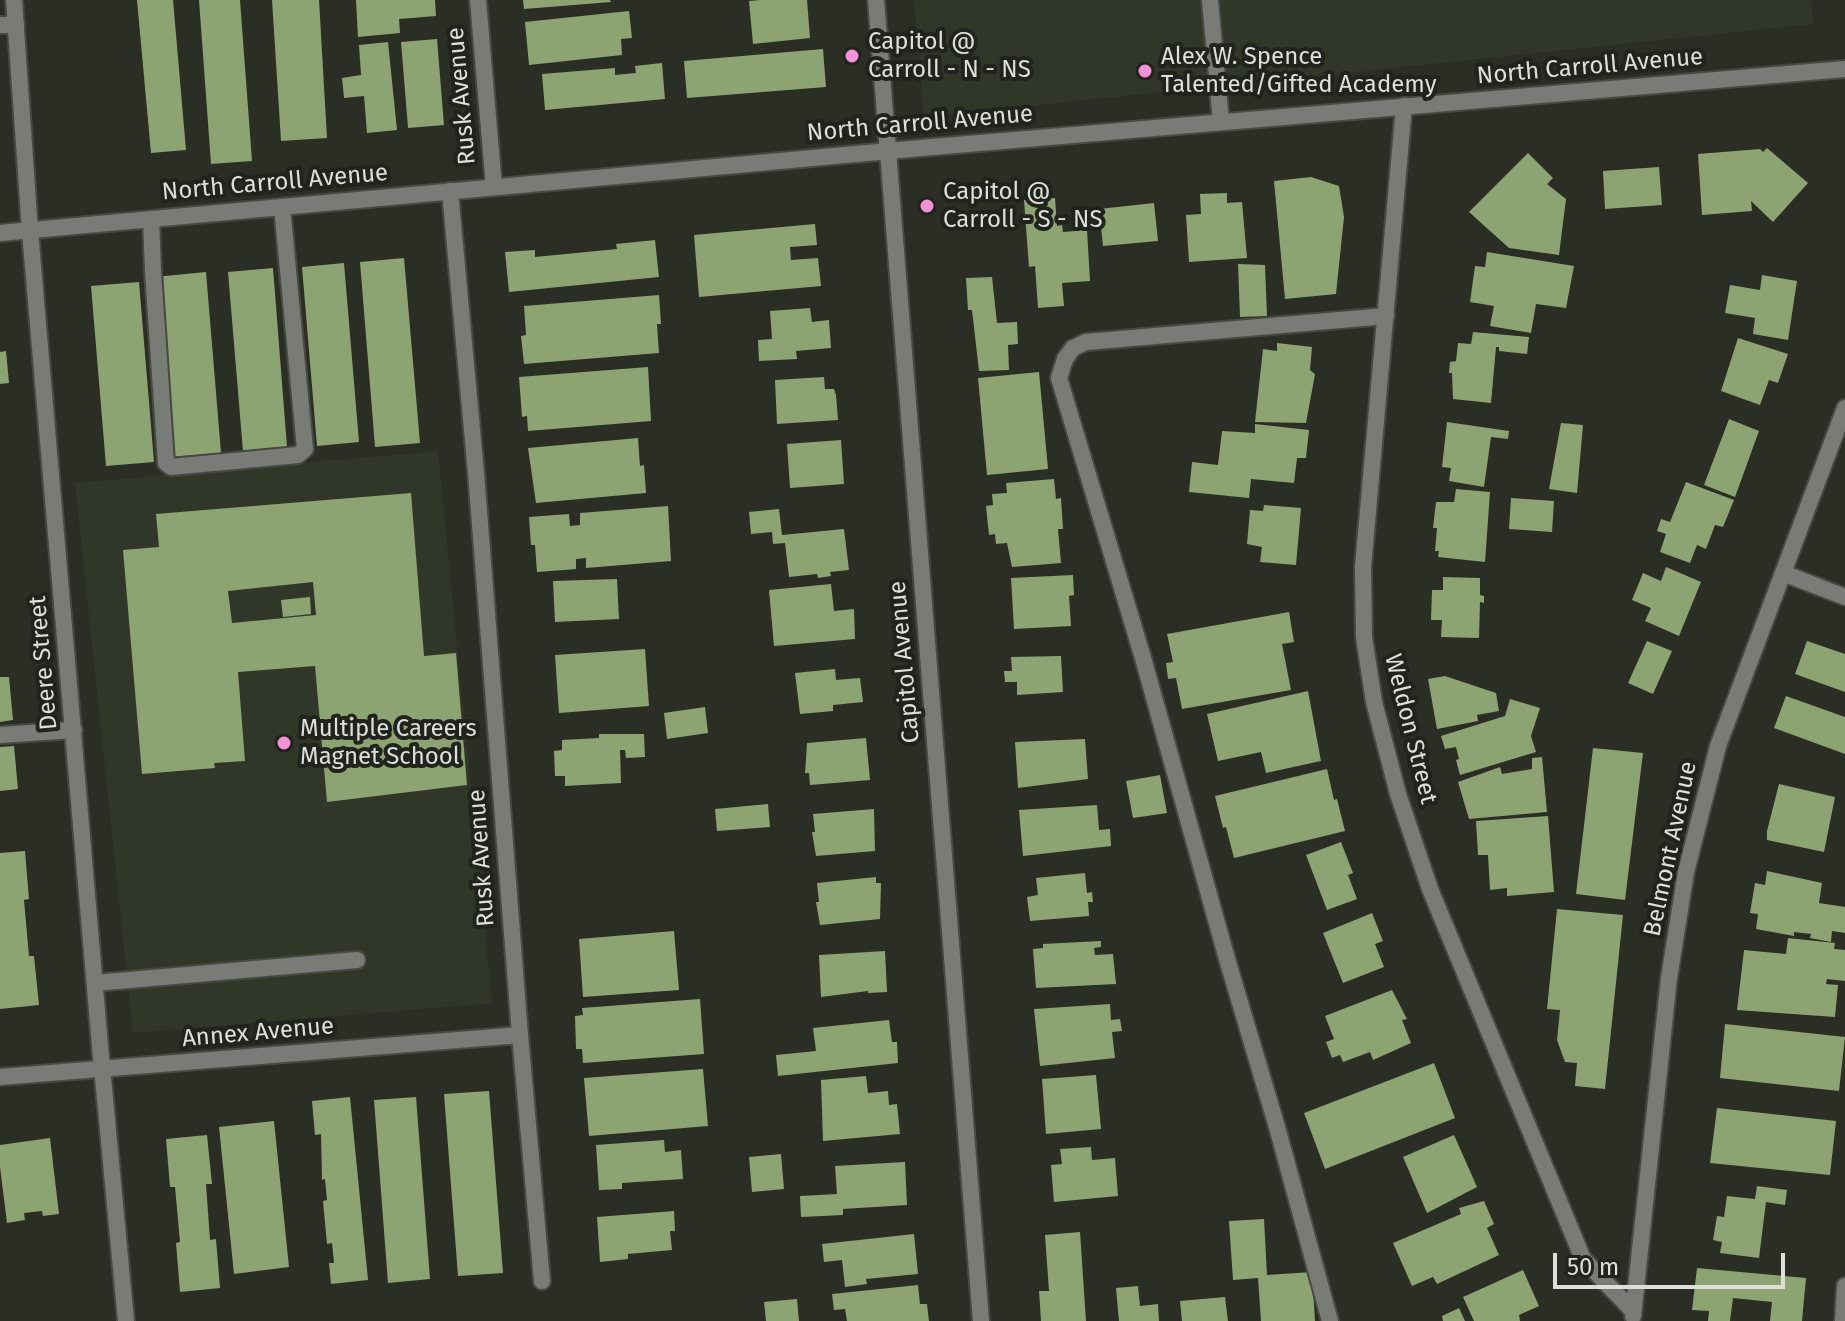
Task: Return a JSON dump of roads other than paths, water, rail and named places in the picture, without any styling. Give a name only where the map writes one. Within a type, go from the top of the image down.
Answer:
[{"type":"street","name":"Deere Street","points":[[14,0],[8,25],[30,231],[126,1321]]},
{"type":"street","name":"Rusk Avenue","points":[[478,0],[494,187]]},
{"type":"street","name":"Capitol Avenue","points":[[876,0],[981,1321]]},
{"type":"street","points":[[1210,0],[1221,122]]},
{"type":"street","name":"North Carroll Avenue","points":[[0,233],[889,151],[1845,69]]},
{"type":"street","name":"Weldon Street","points":[[1404,106],[1363,567],[1364,637],[1374,702],[1398,794],[1430,889],[1583,1259],[1633,1316]]},
{"type":"street","name":"Rusk Avenue","points":[[450,191],[542,1281]]},
{"type":"street","points":[[151,219],[166,463],[171,467],[298,455],[305,449],[282,207]]},
{"type":"street","points":[[1330,1321],[1143,658],[1059,378],[1065,359],[1073,348],[1086,342],[1386,316]]},
{"type":"street","name":"Belmont Avenue","points":[[1633,1316],[1669,978],[1686,872],[1718,746],[1845,408]]},
{"type":"street","points":[[1783,573],[1845,597]]},
{"type":"street","points":[[0,735],[74,730]]},
{"type":"street","points":[[95,983],[357,960]]},
{"type":"street","name":"Annex Avenue","points":[[0,1077],[520,1035]]},
{"type":"street","points":[[1843,1321],[1845,1286]]},
{"type":"place","name":"Capitol @ Carroll - N - NS","points":[[852,56]]},
{"type":"place","name":"Alex W. Spence Talented/Gifted Academy","points":[[1145,71]]},
{"type":"place","name":"Capitol @ Carroll - S - NS","points":[[927,206]]},
{"type":"place","name":"Multiple Careers Magnet School","points":[[284,743]]}]
